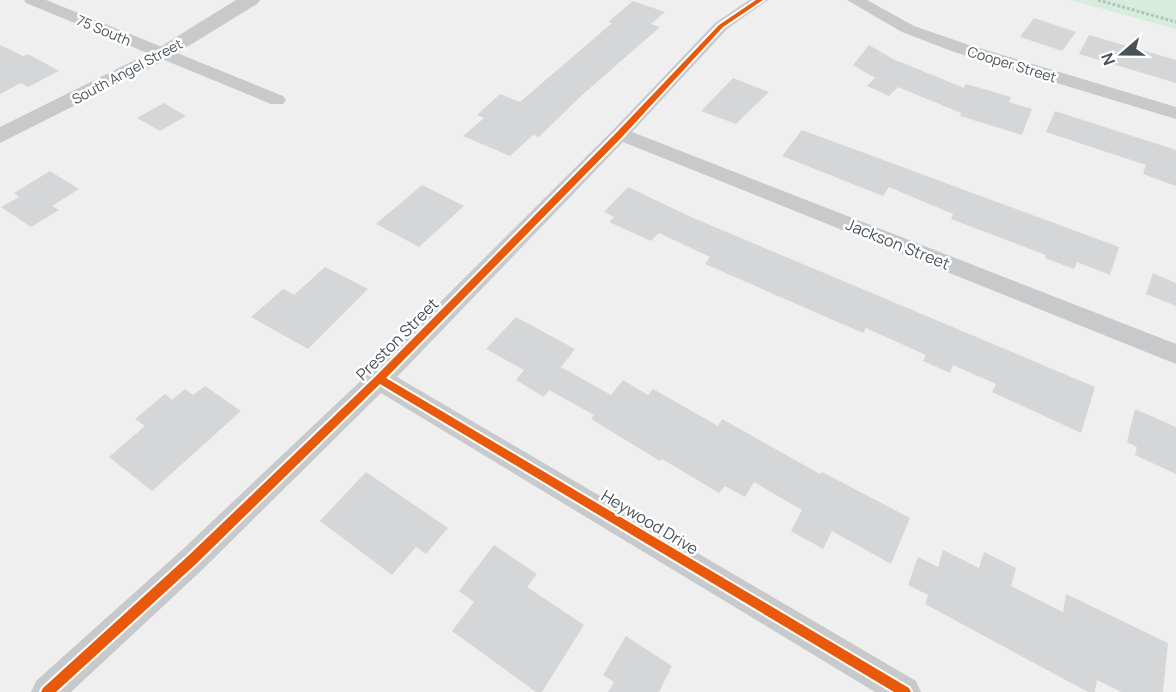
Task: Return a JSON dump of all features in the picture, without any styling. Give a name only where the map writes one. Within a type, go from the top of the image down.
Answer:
[{"type":"street","name":"75 South","points":[[32,0],[277,100]]},
{"type":"street","name":"South Angel Street","points":[[0,136],[162,54],[250,0]]},
{"type":"street","name":"Preston Street","points":[[47,692],[192,560],[379,378],[620,134],[721,26],[760,0]]},
{"type":"street","name":"Cooper Street","points":[[855,0],[908,29],[960,48],[1176,113]]},
{"type":"street","name":"Jackson Street","points":[[620,134],[1176,354]]},
{"type":"street","name":"Heywood Drive","points":[[379,378],[905,692]]},
{"type":"path","points":[[1098,0],[1176,22]]},
{"type":"green space","points":[[1070,0],[1176,0],[1176,29]]},
{"type":"building","points":[[633,1],[665,12],[651,24],[660,27],[581,96],[539,137],[533,135],[510,156],[463,136],[484,118],[477,115],[500,94],[520,102],[612,23],[608,22]]},
{"type":"building","points":[[1034,18],[1076,32],[1062,51],[1020,37]]},
{"type":"building","points":[[1089,35],[1176,60],[1176,83],[1079,54]]},
{"type":"building","points":[[0,45],[23,56],[28,54],[59,71],[28,87],[21,83],[0,94]]},
{"type":"building","points":[[869,45],[893,59],[964,88],[966,84],[1011,97],[1009,102],[1032,109],[1022,135],[960,116],[961,113],[898,87],[889,96],[867,86],[875,78],[853,65]]},
{"type":"building","points":[[733,78],[769,92],[736,124],[701,111]]},
{"type":"building","points":[[164,103],[186,116],[160,131],[137,118]]},
{"type":"building","points":[[1055,111],[1176,150],[1176,186],[1143,174],[1146,165],[1046,132]]},
{"type":"building","points":[[802,130],[1119,247],[1110,275],[1077,262],[1074,269],[1045,258],[1046,255],[951,219],[953,214],[889,187],[883,196],[782,156]]},
{"type":"building","points":[[50,171],[79,189],[52,206],[59,210],[31,227],[1,207],[19,197],[14,193]]},
{"type":"building","points":[[422,185],[464,206],[419,247],[376,224]]},
{"type":"building","points":[[628,187],[691,217],[1095,387],[1081,433],[992,392],[996,384],[953,365],[950,373],[923,361],[926,355],[866,328],[863,333],[705,264],[710,257],[659,233],[651,241],[609,222],[614,217],[604,212]]},
{"type":"building","points":[[325,267],[368,289],[308,349],[251,317],[283,289],[294,295]]},
{"type":"building","points":[[1153,273],[1176,283],[1176,306],[1146,294]]},
{"type":"building","points":[[516,317],[575,349],[561,367],[611,395],[623,380],[648,395],[653,389],[718,426],[722,419],[820,474],[822,472],[910,518],[891,564],[832,531],[823,549],[791,531],[802,510],[754,482],[745,497],[725,486],[719,493],[662,459],[660,461],[591,419],[594,415],[549,390],[544,397],[516,380],[524,370],[486,349]]},
{"type":"building","points":[[205,386],[241,411],[152,491],[109,457],[145,426],[135,419],[165,394],[172,400],[185,389],[193,395]]},
{"type":"building","points":[[1135,409],[1176,427],[1176,474],[1135,455],[1137,447],[1127,442]]},
{"type":"building","points":[[366,472],[448,528],[426,554],[416,547],[392,575],[320,521]]},
{"type":"building","points":[[494,545],[537,574],[527,587],[584,625],[542,692],[536,692],[452,631],[474,602],[459,591]]},
{"type":"building","points":[[943,550],[979,568],[984,552],[1016,568],[1011,586],[1063,612],[1066,594],[1168,643],[1163,692],[1121,692],[1097,680],[1095,692],[1088,692],[925,604],[928,595],[908,585],[918,557],[938,567]]},
{"type":"building","points":[[626,636],[672,666],[659,692],[608,692],[614,682],[603,675]]},
{"type":"cycle path","points":[[47,692],[192,560],[379,379],[620,134],[721,26],[760,0]]},
{"type":"cycle path","points":[[379,379],[905,692]]}]
